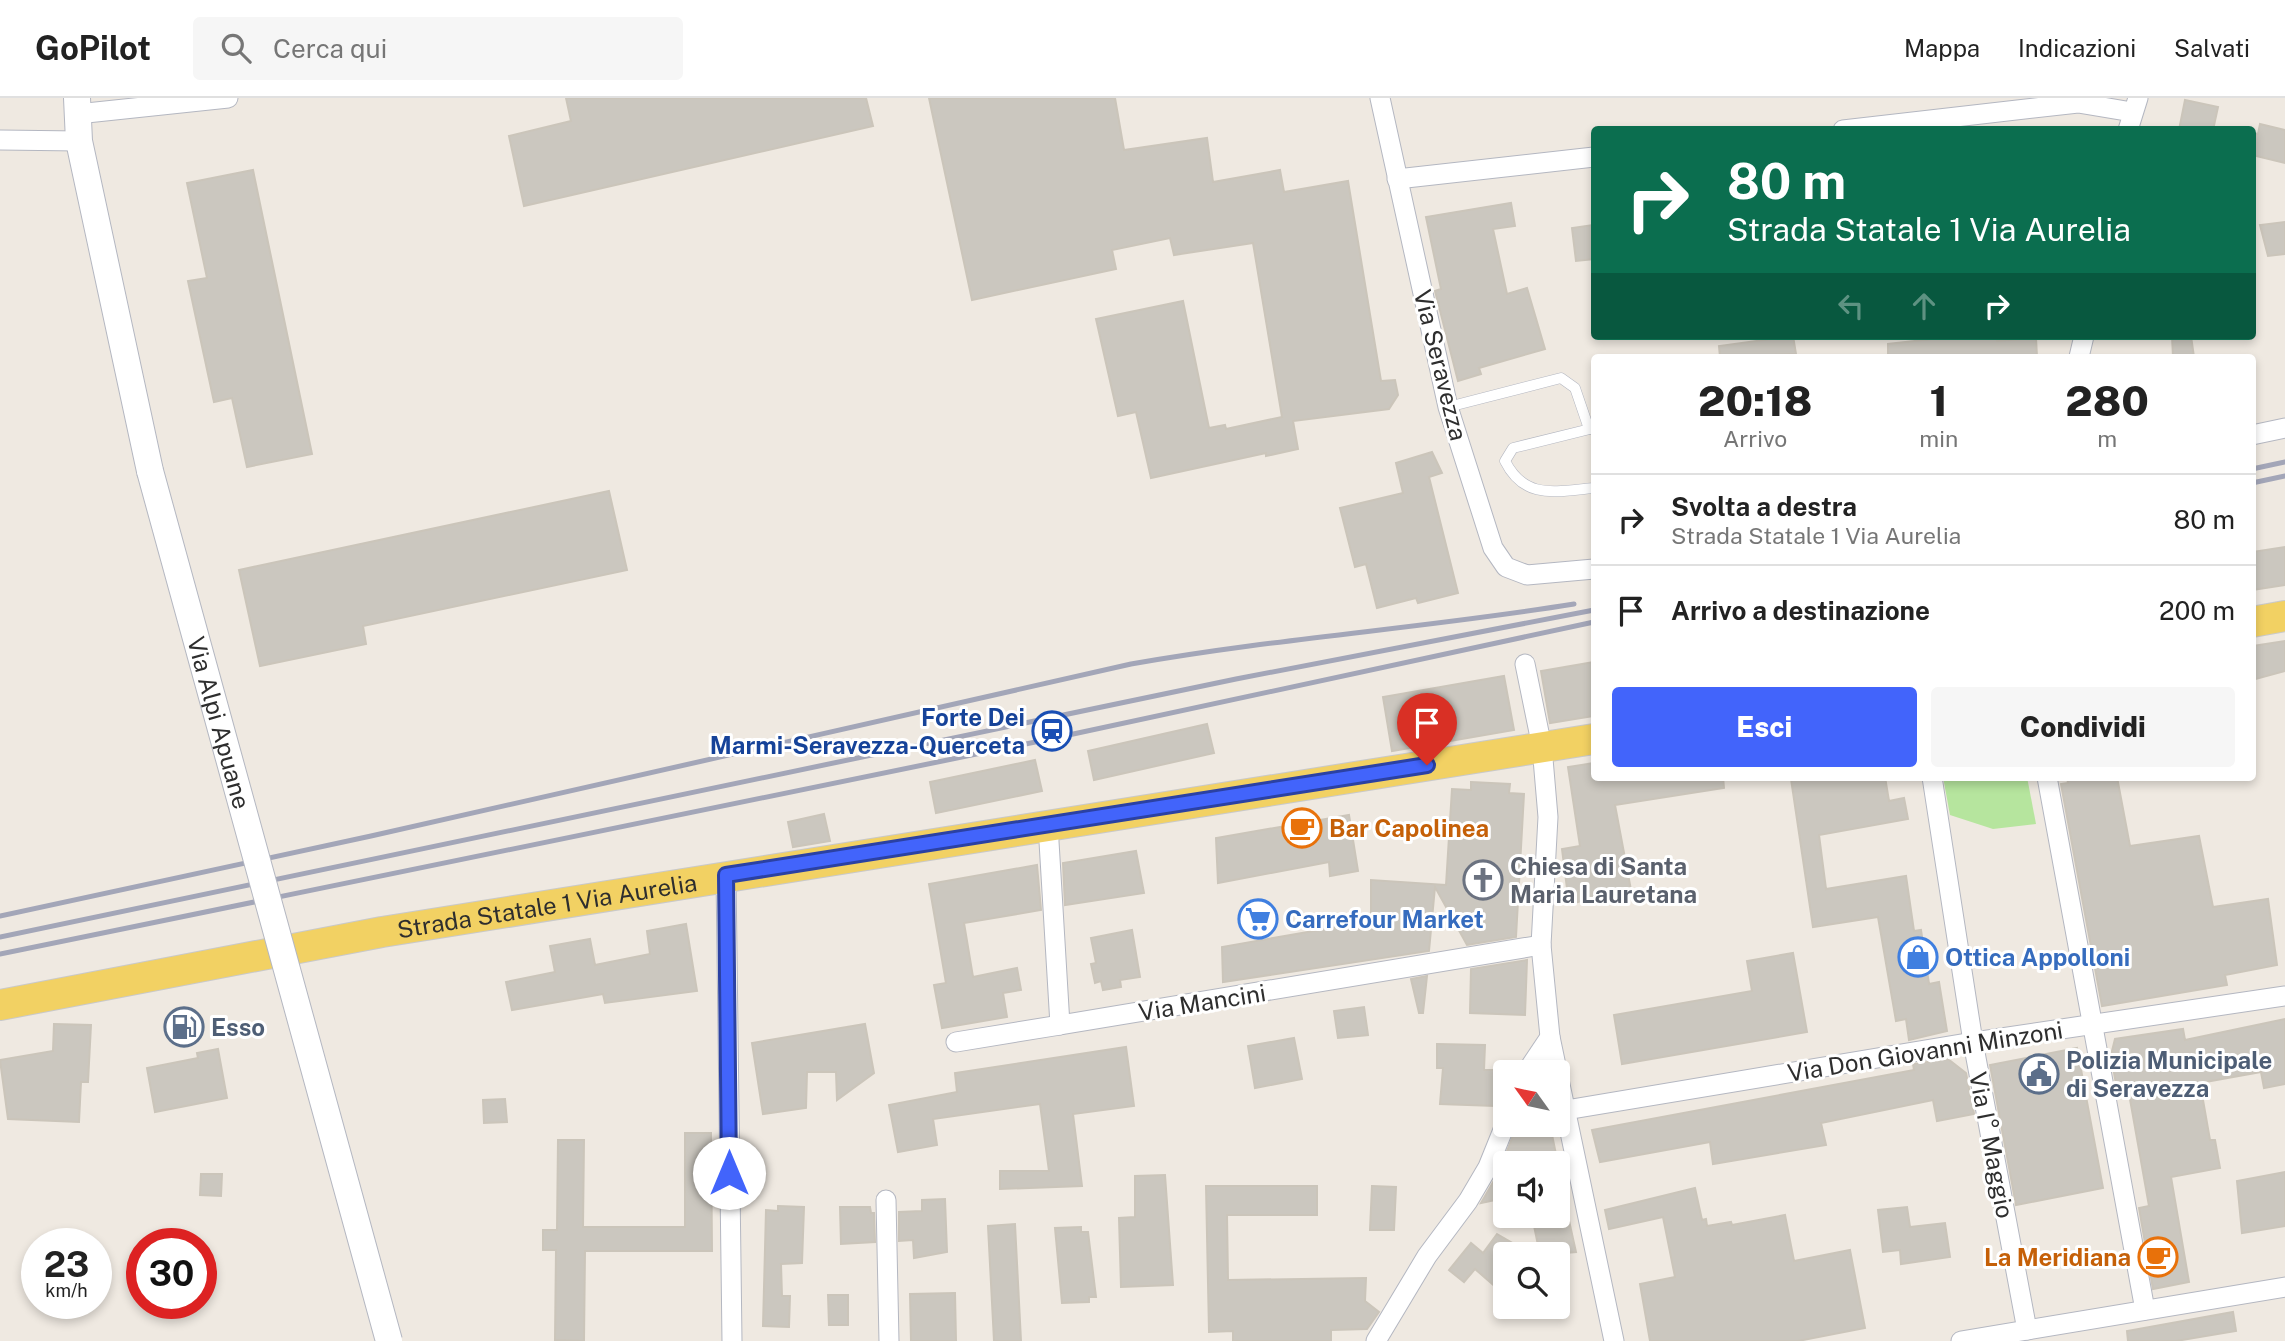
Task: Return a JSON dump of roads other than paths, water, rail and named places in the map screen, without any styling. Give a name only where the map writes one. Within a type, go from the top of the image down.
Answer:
[{"type":"main road","name":"Via Alpi Apuane","points":[[77,106],[79,141],[150,471],[389,1341]]},
{"type":"main road","points":[[2256,621],[2285,616]]},
{"type":"main road","name":"Strada Statale 1 Via Aurelia","points":[[0,1005],[382,932],[726,875],[1591,739]]},
{"type":"street","points":[[77,106],[228,98]]},
{"type":"street","name":"Via Seravezza","points":[[1380,98],[1448,407],[1493,548],[1506,567],[1527,575],[1591,569]]},
{"type":"street","points":[[1878,126],[2078,103],[2133,113]]},
{"type":"street","points":[[0,140],[79,141]]},
{"type":"street","points":[[1397,179],[1591,157]]},
{"type":"street","points":[[2256,434],[2285,428]]},
{"type":"street","points":[[1525,664],[1542,747],[1548,817],[1541,945],[1550,1037],[1555,1060]]},
{"type":"street","name":"Via I° Maggio","points":[[1933,781],[1973,1042],[2027,1330]]},
{"type":"street","points":[[2048,781],[2145,1310]]},
{"type":"street","points":[[1048,825],[1060,1025]]},
{"type":"street","points":[[726,875],[730,1010],[732,1341]]},
{"type":"street","name":"Via Mancini","points":[[956,1042],[1541,945]]},
{"type":"street","name":"Via Don Giovanni Minzoni","points":[[1570,1109],[1973,1042],[2285,996]]},
{"type":"street","points":[[1535,1060],[1550,1037]]},
{"type":"street","points":[[1570,1129],[1614,1341]]},
{"type":"street","points":[[1376,1341],[1427,1256],[1468,1201],[1488,1167],[1500,1138]]},
{"type":"street","points":[[886,1200],[889,1341]]},
{"type":"street","points":[[1961,1341],[2285,1287]]},
{"type":"lane","points":[[1448,407],[1562,378],[1575,388],[1591,426]]},
{"type":"lane","points":[[1591,428],[1513,448],[1505,461],[1512,475],[1543,493],[1591,488]]},
{"type":"railway","points":[[2256,468],[2285,462]]},
{"type":"railway","points":[[2256,482],[2285,476]]},
{"type":"railway","points":[[0,916],[371,836],[1131,664],[1574,604]]},
{"type":"railway","points":[[0,937],[1236,679],[1591,611]]},
{"type":"railway","points":[[0,954],[1050,739],[1591,623]]},
{"type":"place","name":"Forte Dei Marmi-Seravezza-Querceta","points":[[1052,731]]},
{"type":"place","name":"Bar Capolinea","points":[[1302,828]]},
{"type":"place","name":"Chiesa di Santa Maria Lauretana","points":[[1483,880]]},
{"type":"place","name":"Carrefour Market","points":[[1258,919]]},
{"type":"place","name":"Ottica Appolloni","points":[[1918,957]]},
{"type":"place","name":"Esso","points":[[184,1027]]},
{"type":"place","name":"Polizia Municipale di Seravezza","points":[[2039,1074]]},
{"type":"place","name":"La Meridiana","points":[[2158,1257]]}]
